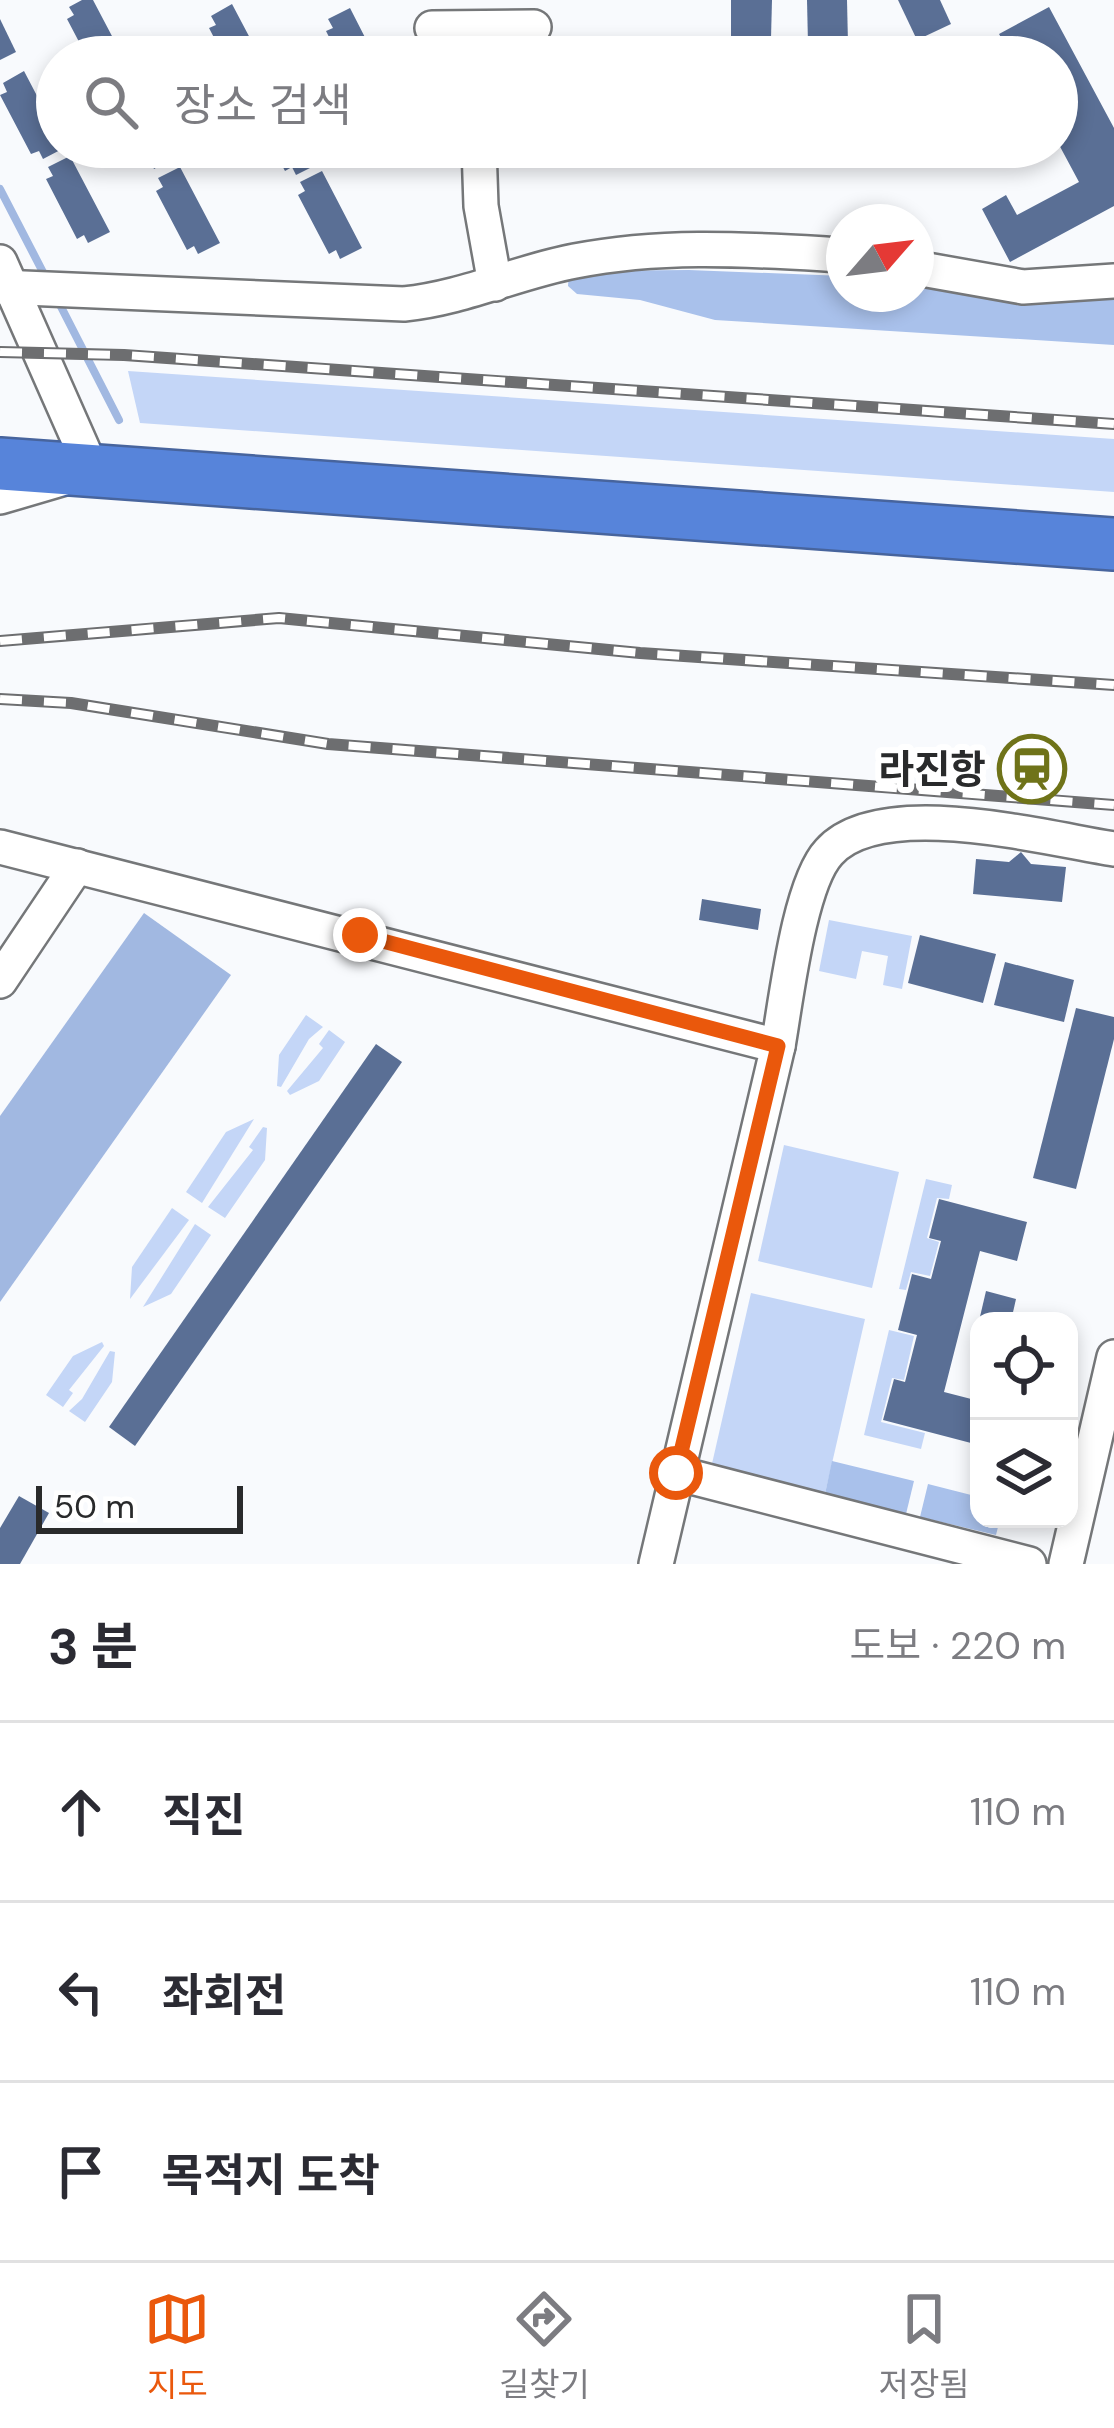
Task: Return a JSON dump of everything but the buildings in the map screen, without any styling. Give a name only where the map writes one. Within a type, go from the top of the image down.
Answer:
[{"type":"highway","points":[[0,464],[1114,544]]},
{"type":"street","points":[[498,36],[534,27]]},
{"type":"street","points":[[433,28],[456,36]]},
{"type":"street","points":[[480,168],[495,284]]},
{"type":"street","points":[[0,497],[92,470],[23,282],[404,304],[574,261],[674,246],[826,254]]},
{"type":"street","points":[[934,271],[1023,287],[1114,281]]},
{"type":"street","points":[[656,1564],[778,1046],[803,911],[827,853],[856,832],[903,820],[1114,849]]},
{"type":"street","points":[[0,847],[778,1046]]},
{"type":"street","points":[[0,981],[77,866]]},
{"type":"street","points":[[1066,1564],[1114,1357]]},
{"type":"street","points":[[676,1473],[1029,1564]]},
{"type":"shaded area","points":[[569,271],[826,275],[826,312],[934,312],[934,285],[1031,297],[1114,300],[1114,345],[715,320],[640,300],[577,294],[568,286]]},
{"type":"shaded area","points":[[128,371],[1114,439],[1114,492],[140,423]]},
{"type":"shaded area","points":[[144,913],[231,975],[0,1302],[0,1116]]},
{"type":"shaded area","points":[[829,920],[912,936],[902,989],[883,985],[888,956],[862,951],[856,979],[819,971]]},
{"type":"shaded area","points":[[306,1015],[323,1027],[309,1039],[281,1087],[277,1086],[279,1055]]},
{"type":"shaded area","points":[[329,1030],[345,1042],[319,1081],[290,1095],[287,1091],[323,1048],[319,1044]]},
{"type":"shaded area","points":[[254,1119],[202,1203],[186,1192],[226,1132]]},
{"type":"shaded area","points":[[267,1128],[265,1160],[225,1218],[208,1207],[253,1150],[249,1147]]},
{"type":"shaded area","points":[[784,1145],[899,1172],[872,1288],[758,1261]]},
{"type":"shaded area","points":[[926,1179],[952,1185],[949,1199],[937,1198],[927,1238],[939,1242],[930,1276],[911,1272],[906,1290],[899,1289]]},
{"type":"shaded area","points":[[172,1208],[189,1220],[130,1299],[132,1267]]},
{"type":"shaded area","points":[[195,1224],[211,1235],[171,1294],[143,1307]]},
{"type":"shaded area","points":[[751,1293],[865,1319],[825,1494],[711,1468]]},
{"type":"shaded area","points":[[889,1330],[914,1336],[904,1380],[892,1378],[881,1422],[925,1433],[921,1449],[864,1435]]},
{"type":"shaded area","points":[[102,1342],[104,1346],[69,1390],[73,1393],[63,1407],[46,1395],[73,1356]]},
{"type":"shaded area","points":[[110,1351],[115,1352],[112,1382],[85,1422],[69,1411],[82,1399]]},
{"type":"shaded area","points":[[832,1461],[914,1481],[906,1514],[825,1494]]},
{"type":"shaded area","points":[[928,1484],[970,1495],[970,1528],[998,1528],[996,1535],[920,1517]]},
{"type":"waterway","points":[[0,189],[46,278]]},
{"type":"waterway","points":[[56,297],[119,420]]},
{"type":"railway","points":[[0,352],[124,355],[1114,424]]},
{"type":"railway","points":[[0,641],[279,618],[640,653],[1114,685]]},
{"type":"railway","points":[[0,699],[71,703],[328,744],[1114,805]]},
{"type":"place","name":"라진항","points":[[1032,769]]},
{"type":"route","points":[[360,935],[778,1046],[676,1473]]}]
